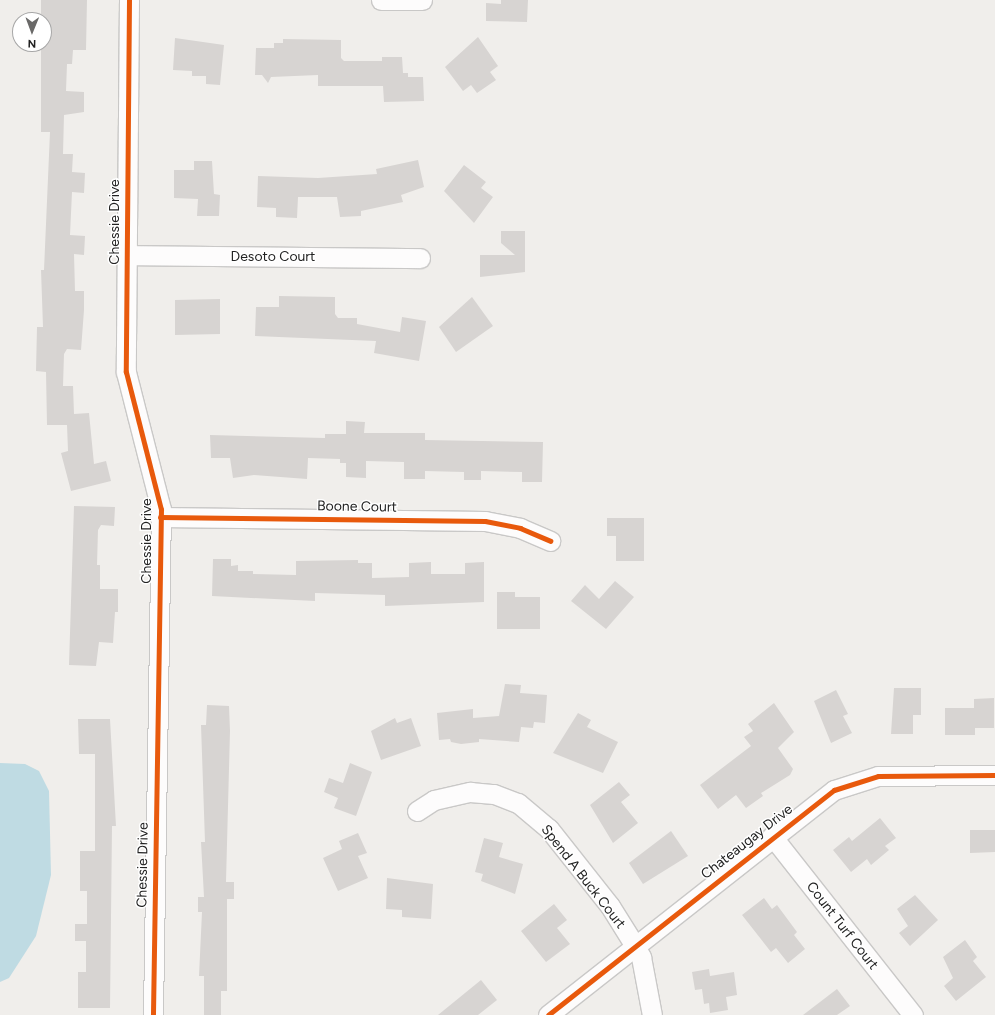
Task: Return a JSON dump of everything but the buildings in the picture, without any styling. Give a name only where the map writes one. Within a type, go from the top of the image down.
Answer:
[{"type":"street","name":"Chessie Drive","points":[[129,0],[127,379],[158,488],[160,517],[152,1015]]},
{"type":"street","points":[[381,0],[422,0]]},
{"type":"street","name":"Desoto Court","points":[[127,255],[420,258]]},
{"type":"street","name":"Boone Court","points":[[160,517],[485,521],[520,528],[550,541]]},
{"type":"street","name":"Chateaugay Drive","points":[[548,1015],[772,836],[834,790],[878,776],[995,775]]},
{"type":"street","name":"Spend A Buck Court","points":[[417,811],[434,800],[470,792],[494,794],[518,803],[549,829],[610,906],[635,946],[641,957],[652,1015]]},
{"type":"street","name":"Count Turf Court","points":[[772,836],[913,1015]]},
{"type":"water","points":[[0,763],[25,764],[39,771],[49,791],[51,875],[36,936],[9,978],[0,982]]},
{"type":"cycle path","points":[[129,0],[126,372],[161,509],[153,1015]]},
{"type":"cycle path","points":[[160,517],[485,521],[520,528],[550,541]]},
{"type":"cycle path","points":[[548,1015],[834,790],[878,776],[995,775]]}]
